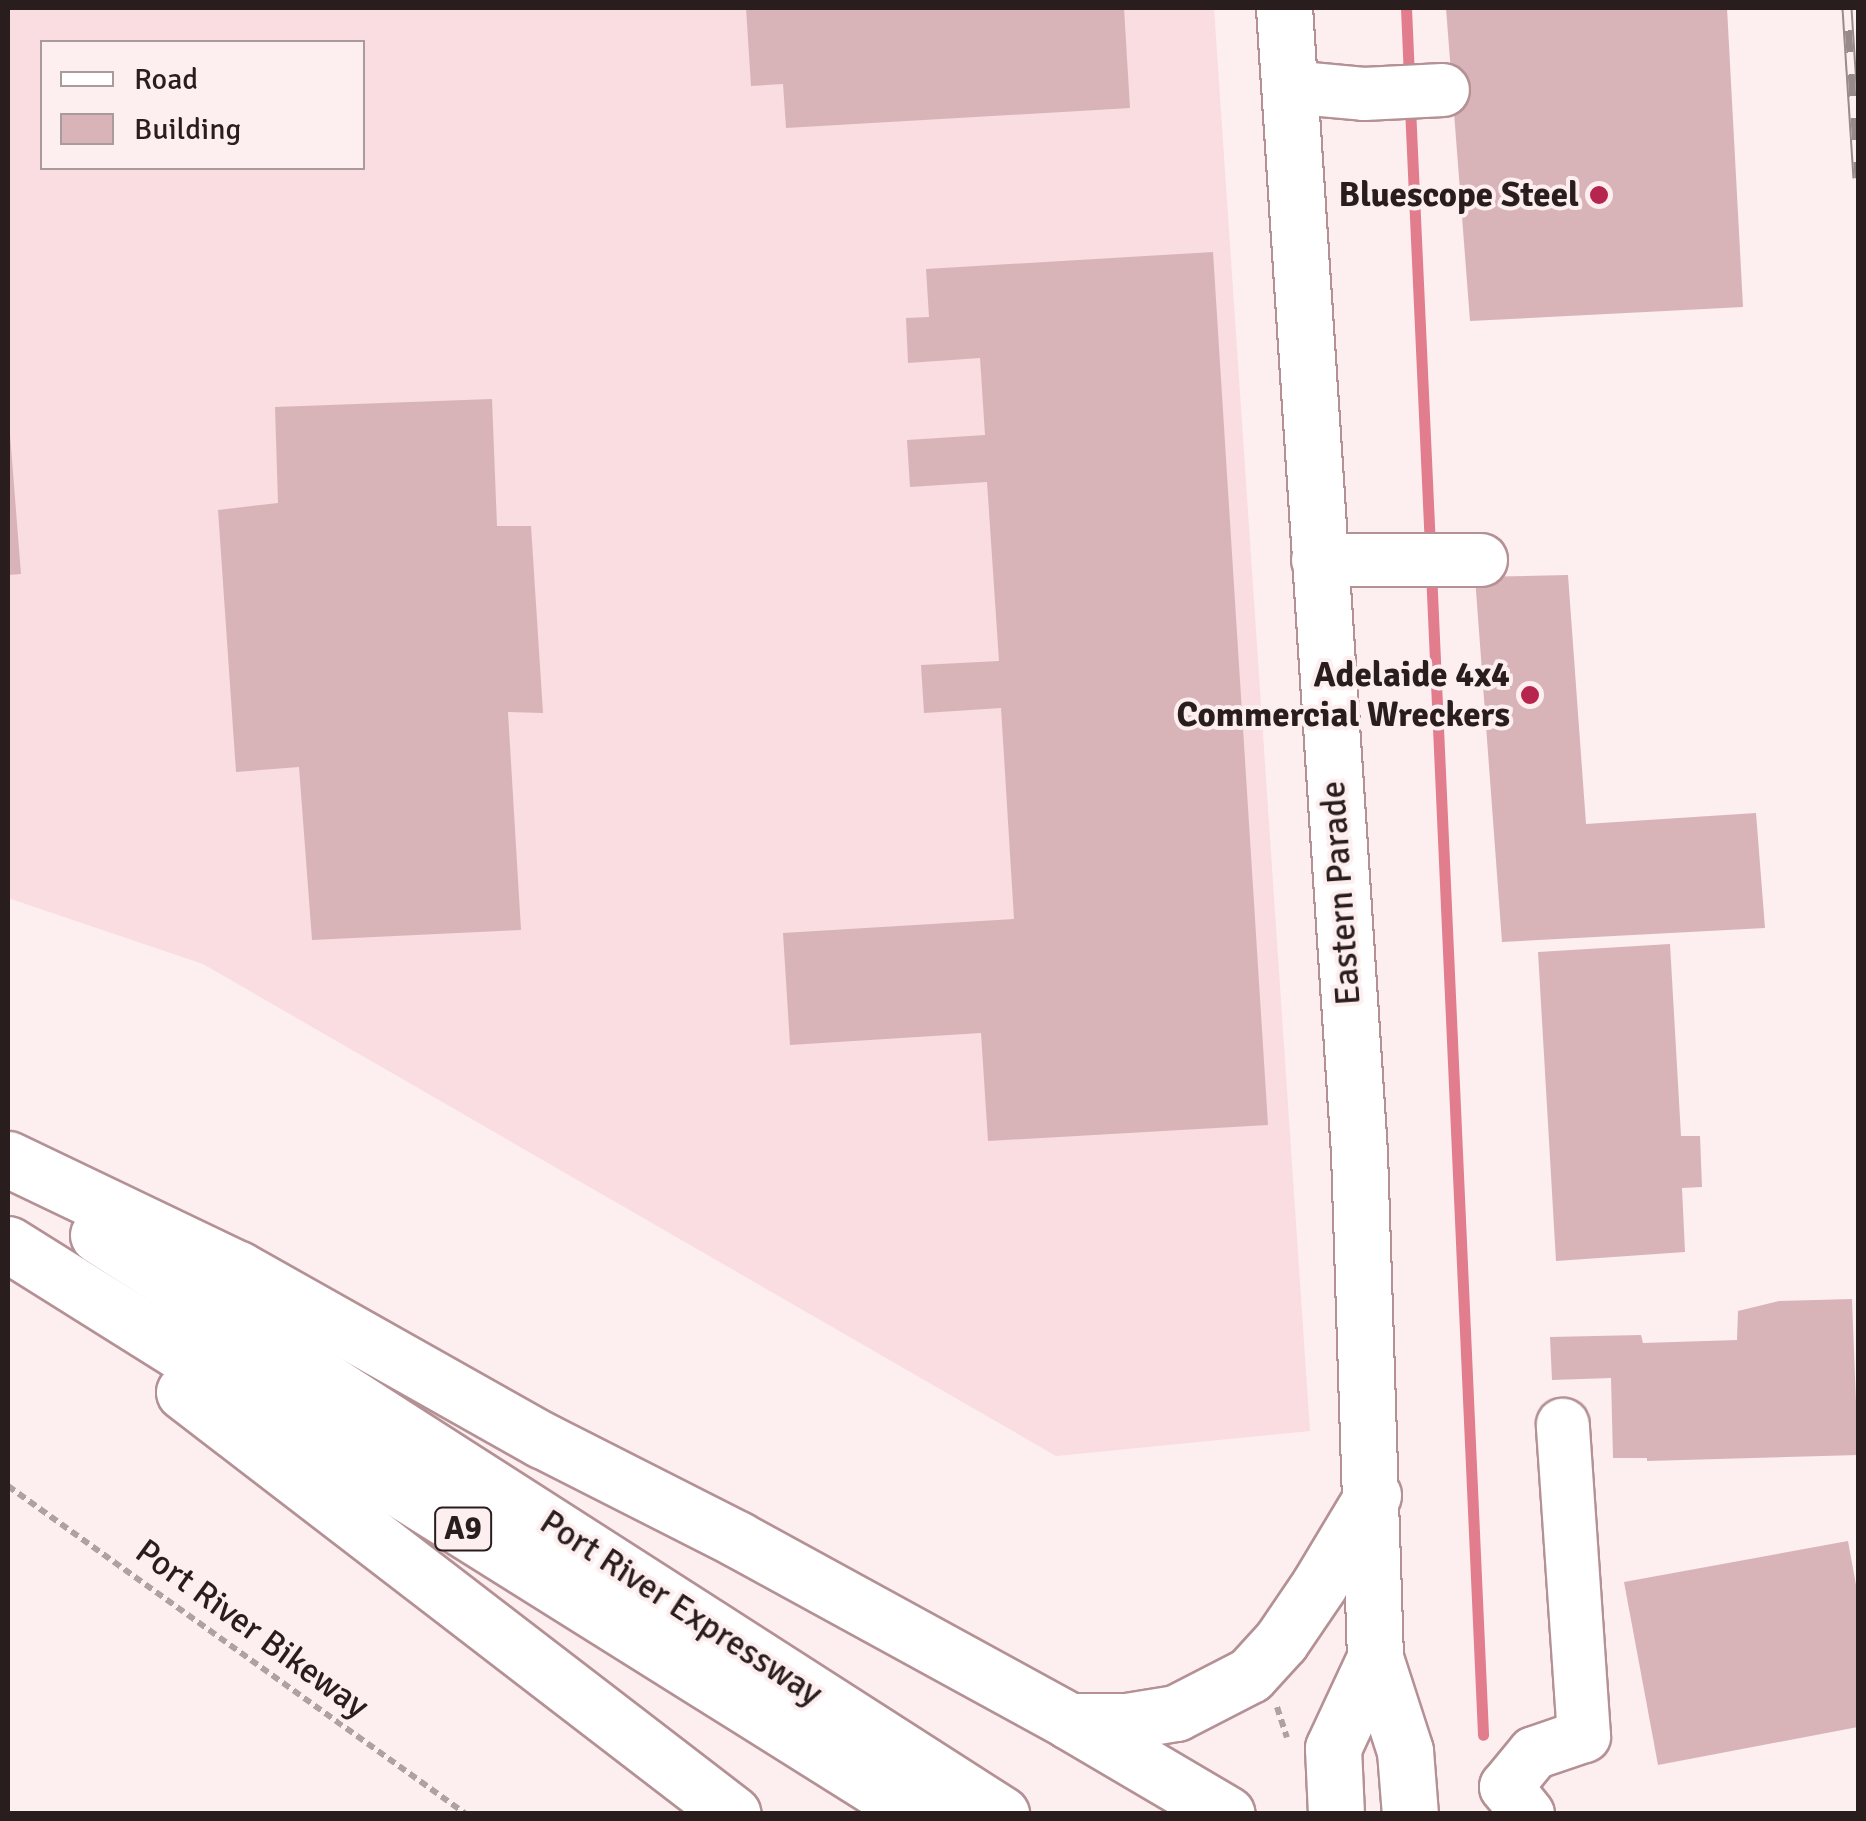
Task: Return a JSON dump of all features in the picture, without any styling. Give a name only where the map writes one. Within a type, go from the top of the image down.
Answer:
[{"type":"main road","name":"Eastern Parade","points":[[1284,8],[1359,1152],[1375,1658],[1420,1804]]},
{"type":"main road","points":[[8,1159],[238,1270],[542,1440],[736,1539],[1069,1721],[1226,1814]]},
{"type":"main road","name":"Port River Expressway","points":[[8,1176],[1001,1814]]},
{"type":"main road","name":"Port River Expressway","points":[[8,1244],[918,1814]]},
{"type":"main road","points":[[8,1257],[733,1814]]},
{"type":"main road","points":[[1069,1721],[1126,1721],[1176,1713],[1250,1675],[1282,1641],[1372,1495]]},
{"type":"main road","name":"Eastern Parade","points":[[1336,1814],[1333,1748],[1375,1658]]},
{"type":"lane","points":[[1289,87],[1364,94],[1443,90]]},
{"type":"lane","points":[[1318,560],[1481,560]]},
{"type":"lane","points":[[1528,1814],[1506,1787],[1534,1753],[1584,1736],[1564,1425]]},
{"type":"path","name":"Port River Bikeway","points":[[8,1486],[466,1814]]},
{"type":"shaded area","points":[[8,8],[1214,8],[1310,1431],[1056,1456],[203,964],[8,898]]},
{"type":"building","points":[[746,8],[1124,8],[1130,108],[786,128],[783,84],[751,86]]},
{"type":"building","name":"Bluescope Steel","points":[[1446,8],[1727,8],[1743,307],[1470,321]]},
{"type":"building","points":[[1213,252],[1268,1125],[988,1141],[981,1033],[790,1045],[783,933],[1014,919],[1001,708],[924,713],[921,665],[999,661],[987,482],[910,487],[907,440],[985,435],[980,358],[908,363],[906,318],[929,317],[926,269]]},
{"type":"building","points":[[492,399],[497,526],[531,526],[543,713],[508,712],[521,930],[312,940],[299,767],[236,772],[218,510],[278,503],[275,407]]},
{"type":"building","points":[[8,409],[21,574],[8,575]]},
{"type":"building","name":"Adelaide 4x4 Commercial Wreckers","points":[[1568,575],[1586,824],[1756,813],[1765,928],[1502,942],[1475,577]]},
{"type":"building","points":[[1670,944],[1681,1136],[1700,1136],[1702,1187],[1682,1188],[1685,1252],[1556,1261],[1538,952]]},
{"type":"building","points":[[1852,1299],[1858,1455],[1647,1461],[1613,1458],[1611,1378],[1552,1380],[1550,1337],[1641,1335],[1643,1343],[1737,1340],[1738,1311],[1779,1301]]},
{"type":"building","points":[[1848,1541],[1858,1596],[1858,1727],[1658,1765],[1624,1582]]},
{"type":"waterway","points":[[1406,8],[1409,78]]},
{"type":"waterway","points":[[1410,107],[1430,548]]},
{"type":"waterway","points":[[1431,571],[1483,1735]]},
{"type":"railway","points":[[1847,8],[1858,178]]},
{"type":"place","name":"Bluescope Steel","points":[[1599,195]]},
{"type":"place","name":"Adelaide 4x4 Commercial Wreckers","points":[[1530,695]]}]
